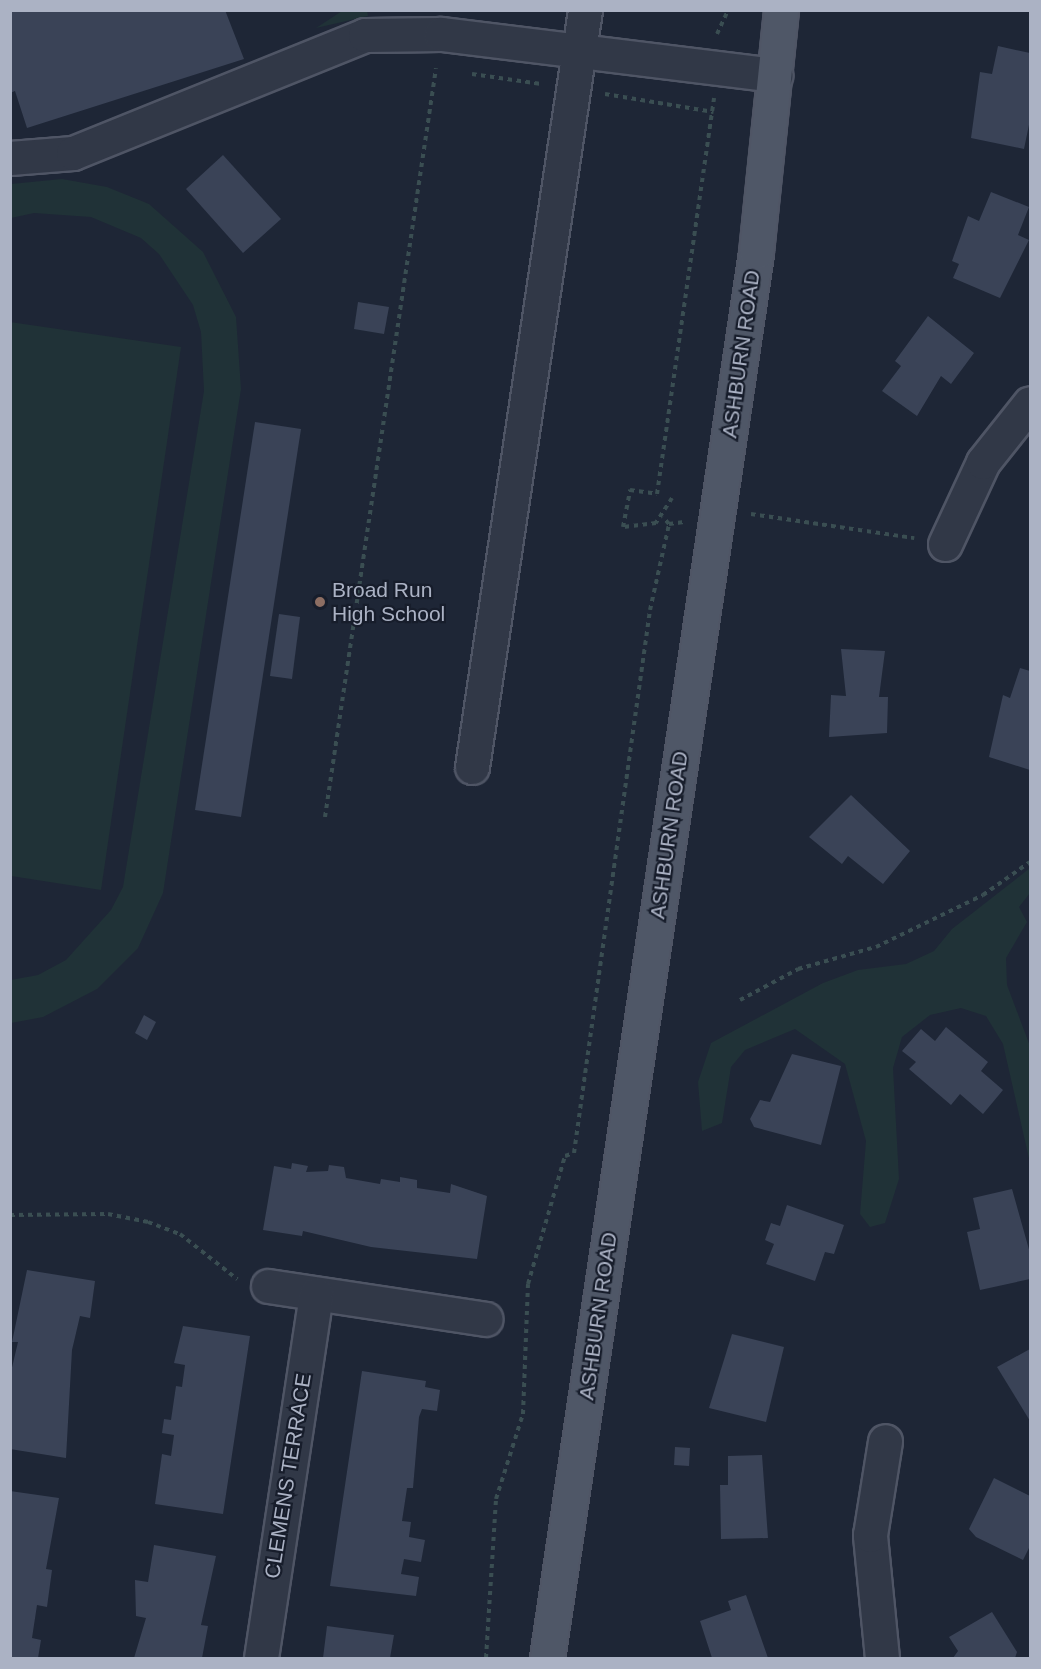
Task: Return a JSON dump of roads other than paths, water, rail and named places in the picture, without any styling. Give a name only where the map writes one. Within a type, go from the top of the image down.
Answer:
[{"type":"main road","name":"ASHBURN ROAD","points":[[547,1659],[717,519],[776,75],[782,10]]},
{"type":"street","points":[[472,767],[585,10]]},
{"type":"street","points":[[10,158],[73,153],[365,35],[441,34],[776,75]]},
{"type":"street","points":[[945,544],[983,462],[1030,403]]},
{"type":"street","points":[[274,1287],[486,1319]]},
{"type":"street","name":"CLEMENS TERRACE","points":[[261,1659],[316,1294]]},
{"type":"street","points":[[882,1659],[870,1535],[885,1441]]},
{"type":"place","name":"Broad Run High School","points":[[320,602]]}]
